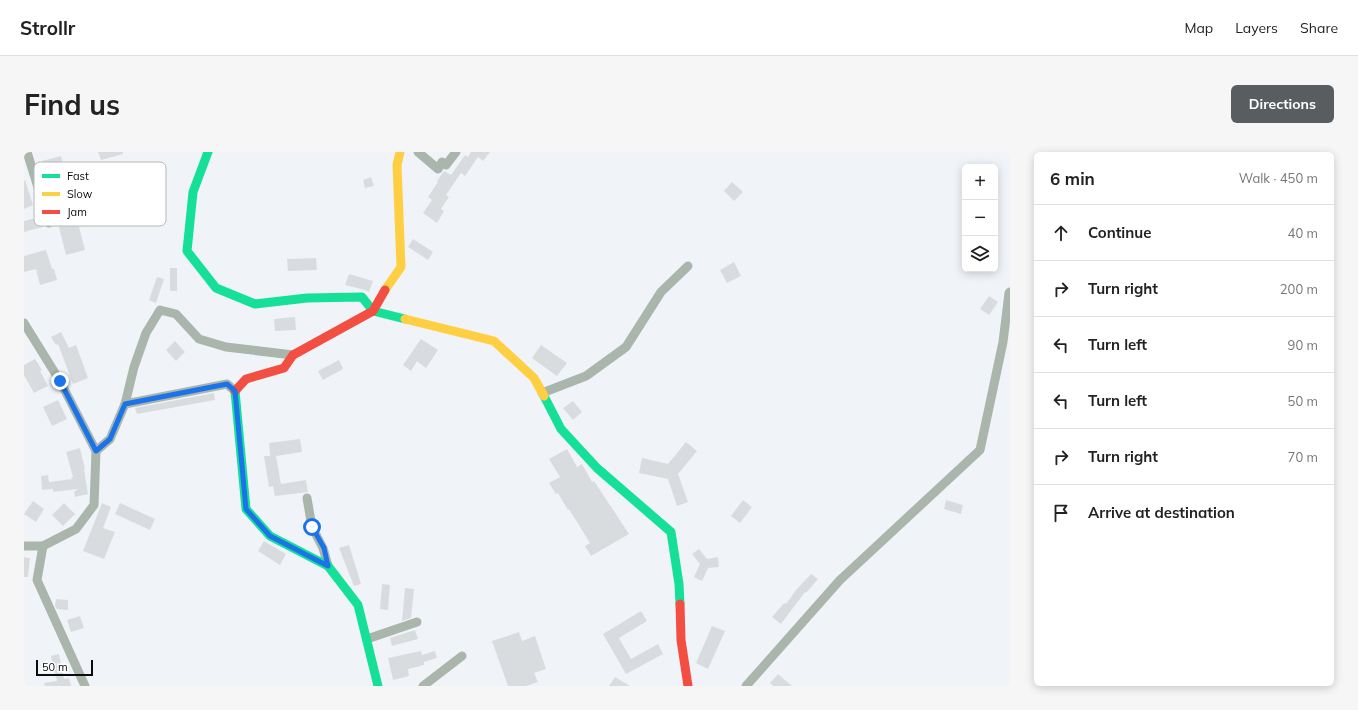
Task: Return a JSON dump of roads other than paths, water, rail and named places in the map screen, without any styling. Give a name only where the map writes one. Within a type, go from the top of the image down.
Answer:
[{"type":"street","points":[[28,152],[34,172]]},
{"type":"street","points":[[208,152],[193,192],[187,251],[216,288],[255,304],[307,298],[362,296],[373,312],[494,341],[534,378],[561,429],[592,463],[671,532],[679,584],[681,640],[688,686]]},
{"type":"street","points":[[235,391],[246,379],[284,368],[293,354],[373,312],[384,292],[401,267],[397,165],[400,152]]},
{"type":"street","points":[[418,152],[438,169],[442,162],[446,165],[456,152]]},
{"type":"street","points":[[542,393],[586,376],[626,347],[661,292],[688,266]]},
{"type":"street","points":[[746,686],[840,580],[980,450],[1003,342],[1010,292]]},
{"type":"street","points":[[96,451],[110,439],[125,404],[134,367],[146,333],[160,310],[176,314],[199,339],[226,347],[293,354]]},
{"type":"street","points":[[24,323],[60,381],[96,451],[94,505],[76,529],[43,546],[24,546]]},
{"type":"street","points":[[125,404],[227,384],[235,391],[246,509],[270,536],[328,566]]},
{"type":"street","points":[[307,498],[312,527],[324,548],[328,566],[358,605],[378,686]]},
{"type":"street","points":[[43,546],[37,580],[85,686]]},
{"type":"street","points":[[367,639],[417,622]]},
{"type":"street","points":[[423,686],[462,656]]}]
